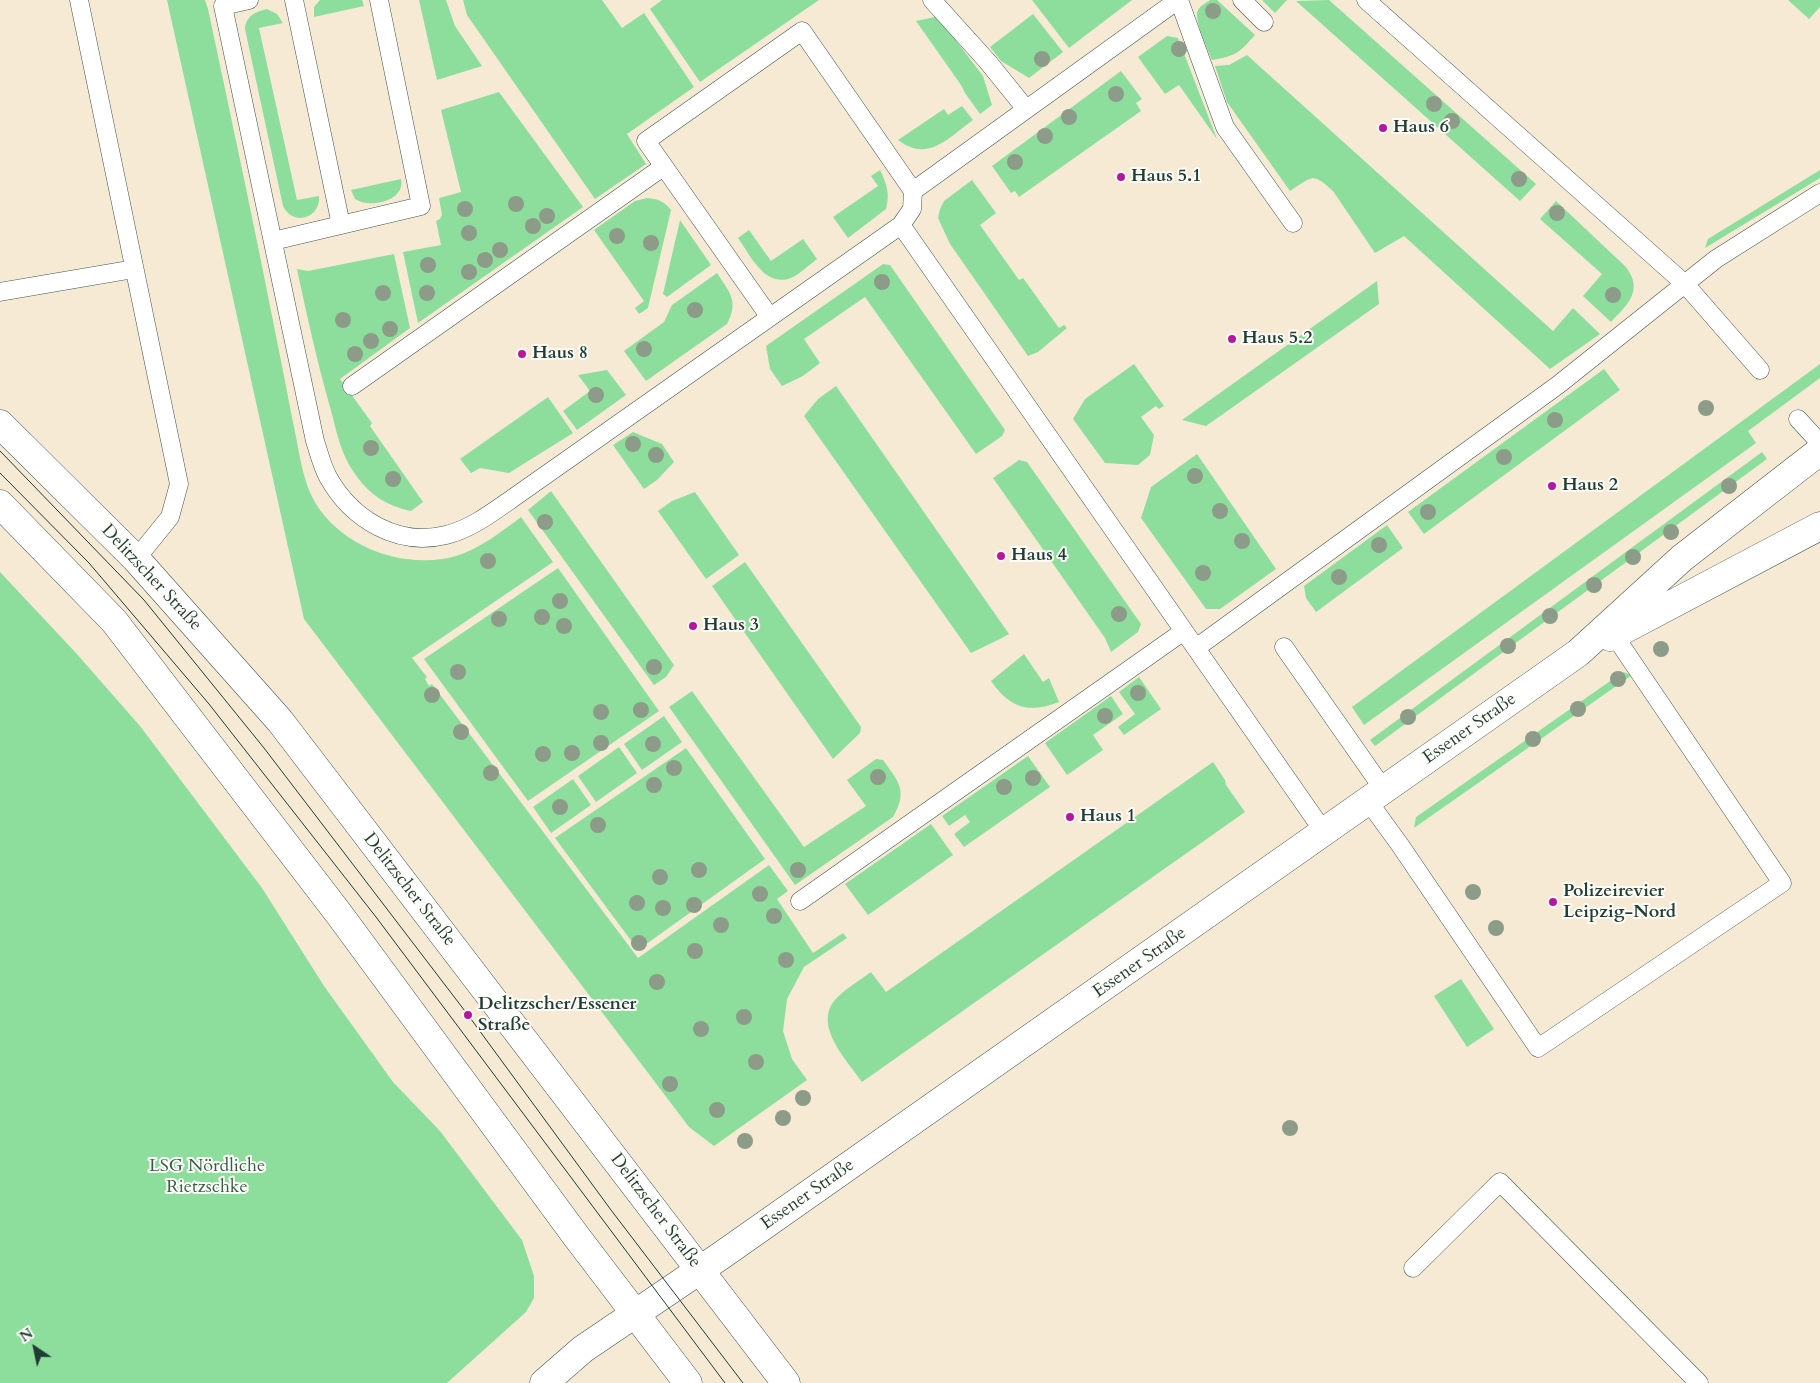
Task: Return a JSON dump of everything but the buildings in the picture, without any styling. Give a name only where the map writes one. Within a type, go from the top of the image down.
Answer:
[{"type":"main road","name":"Delitzscher Straße","points":[[0,424],[136,559],[280,721],[786,1383]]},
{"type":"main road","name":"Essener Straße","points":[[544,1383],[584,1349],[635,1312],[700,1270],[1578,653],[1682,558],[1820,451]]},
{"type":"main road","points":[[0,504],[114,621],[339,914],[576,1236],[688,1383]]},
{"type":"main road","name":"Essener Straße","points":[[1578,653],[1820,526]]},
{"type":"lane","points":[[79,0],[179,484],[170,517],[136,559]]},
{"type":"lane","points":[[249,0],[222,2],[316,441],[327,476],[336,491],[362,517],[378,527],[393,534],[411,538],[429,538],[448,535],[481,520],[901,225],[912,209],[913,191],[802,31],[646,141],[769,316]]},
{"type":"lane","points":[[294,0],[341,225]]},
{"type":"lane","points":[[273,241],[421,206],[379,0]]},
{"type":"lane","points":[[932,0],[988,62],[1026,109]]},
{"type":"lane","points":[[913,191],[1179,0],[1225,127],[1293,222]]},
{"type":"lane","points":[[1242,0],[1264,22]]},
{"type":"lane","points":[[1366,0],[1685,284],[1760,370]]},
{"type":"lane","points":[[352,386],[663,167]]},
{"type":"lane","points":[[1196,648],[1558,385],[1716,259],[1820,193]]},
{"type":"lane","points":[[901,225],[1324,832]]},
{"type":"lane","points":[[0,292],[134,269]]},
{"type":"lane","points":[[1798,418],[1820,443]]},
{"type":"lane","points":[[800,901],[1184,631]]},
{"type":"lane","points":[[1284,647],[1376,795],[1400,845],[1538,1048],[1782,882],[1614,635]]},
{"type":"lane","points":[[1413,1268],[1500,1182],[1699,1383]]},
{"type":"green space","points":[[167,0],[205,0],[208,9],[300,460],[308,487],[316,504],[328,520],[360,544],[398,558],[417,560],[437,560],[465,553],[490,539],[521,517],[553,562],[412,658],[427,677],[425,679],[429,686],[432,684],[638,958],[769,865],[788,891],[777,899],[813,953],[843,933],[847,938],[804,967],[787,999],[783,1031],[792,1059],[807,1080],[714,1146],[689,1127],[304,619]]},
{"type":"green space","points":[[320,0],[362,0],[364,6],[314,17],[314,7]]},
{"type":"green space","points":[[419,0],[446,0],[455,26],[482,66],[437,80]]},
{"type":"green space","points":[[463,0],[602,0],[622,28],[644,13],[694,87],[627,134],[646,164],[595,199],[467,15]]},
{"type":"green space","points":[[662,0],[819,0],[700,82],[650,9]]},
{"type":"green space","points":[[1032,0],[1132,0],[1069,48]]},
{"type":"green space","points":[[1210,0],[1217,0],[1255,35],[1236,53],[1212,60],[1197,14],[1200,7]]},
{"type":"green space","points":[[1262,0],[1287,0],[1275,13]]},
{"type":"green space","points":[[1329,0],[1536,184],[1520,201],[1296,1]]},
{"type":"green space","points":[[1788,0],[1820,0],[1820,7],[1809,19]]},
{"type":"green space","points":[[267,9],[277,14],[283,23],[259,28],[297,200],[319,196],[316,210],[306,217],[299,218],[293,216],[283,206],[245,29],[247,21],[252,15]]},
{"type":"green space","points":[[1033,14],[1063,52],[1029,78],[1001,61],[990,47]]},
{"type":"green space","points":[[935,17],[941,21],[983,76],[992,105],[980,114],[916,21]]},
{"type":"green space","points":[[1167,36],[1178,38],[1217,139],[1179,85],[1165,94],[1138,57]]},
{"type":"green space","points":[[1247,55],[1553,331],[1573,308],[1600,334],[1550,369],[1404,236],[1375,253],[1333,191],[1321,181],[1312,178],[1308,179],[1290,191],[1227,102],[1215,66],[1229,65]]},
{"type":"green space","points":[[1121,71],[1142,99],[1136,103],[1141,111],[1019,197],[1015,191],[1011,193],[992,166]]},
{"type":"green space","points":[[499,92],[583,207],[418,323],[403,252],[441,245],[436,221],[442,215],[439,198],[461,192],[441,110]]},
{"type":"green space","points":[[962,106],[973,120],[937,145],[928,149],[919,149],[898,140],[944,109],[948,115]]},
{"type":"green space","points":[[880,170],[887,189],[886,209],[848,238],[833,217],[878,186],[871,176]]},
{"type":"green space","points":[[1820,170],[1820,178],[1705,248],[1708,239]]},
{"type":"green space","points":[[401,179],[401,187],[398,193],[392,198],[377,203],[361,202],[355,199],[351,190]]},
{"type":"green space","points":[[972,180],[996,213],[980,225],[1019,280],[1023,278],[1059,328],[1064,325],[1067,328],[1038,352],[1028,356],[950,244],[938,218],[944,201]]},
{"type":"green space","points":[[647,198],[666,204],[671,210],[648,308],[639,314],[635,308],[644,301],[594,230],[635,201]]},
{"type":"green space","points":[[1556,201],[1626,267],[1631,276],[1634,283],[1631,297],[1623,310],[1611,322],[1583,296],[1602,274],[1540,219]]},
{"type":"green space","points":[[680,220],[711,265],[667,297],[663,294]]},
{"type":"green space","points":[[749,230],[771,261],[803,239],[817,259],[791,278],[782,280],[773,278],[759,268],[738,238]]},
{"type":"green space","points":[[394,254],[410,328],[340,379],[372,423],[370,426],[423,502],[411,511],[393,506],[371,492],[358,479],[345,456],[336,432],[297,269],[308,271]]},
{"type":"green space","points":[[883,264],[890,265],[1005,430],[1002,436],[976,454],[865,297],[804,339],[820,363],[803,376],[782,386],[770,369],[766,346]]},
{"type":"green space","points":[[717,273],[729,292],[733,303],[731,316],[727,324],[646,381],[624,351],[664,322],[672,305]]},
{"type":"green space","points":[[1377,281],[1379,304],[1206,426],[1182,420]]},
{"type":"green space","points":[[1134,364],[1164,406],[1159,409],[1156,406],[1141,417],[1154,435],[1150,455],[1138,465],[1105,463],[1073,419],[1085,399]]},
{"type":"green space","points":[[1820,364],[1820,378],[1748,431],[1756,443],[1364,725],[1352,707]]},
{"type":"green space","points":[[1604,369],[1620,390],[1424,534],[1408,512]]},
{"type":"green space","points":[[607,370],[626,395],[577,430],[563,411],[590,391],[578,375]]},
{"type":"green space","points":[[836,386],[1009,634],[971,653],[804,416],[818,399]]},
{"type":"green space","points":[[548,397],[573,433],[509,473],[480,468],[471,473],[460,459]]},
{"type":"green space","points":[[633,432],[662,444],[674,462],[657,480],[644,489],[613,445]]},
{"type":"green space","points":[[1762,452],[1767,459],[1375,746],[1370,740]]},
{"type":"green space","points":[[1197,454],[1276,569],[1220,609],[1206,609],[1141,518],[1151,487]]},
{"type":"green space","points":[[1019,460],[1027,462],[1141,624],[1138,632],[1111,652],[1105,638],[993,478]]},
{"type":"green space","points":[[551,491],[674,665],[666,677],[654,685],[528,510]]},
{"type":"green space","points":[[695,492],[739,555],[706,579],[658,511],[672,501]]},
{"type":"green space","points":[[1387,525],[1403,548],[1316,612],[1306,598],[1304,586]]},
{"type":"green space","points":[[745,562],[861,727],[860,733],[833,759],[712,586]]},
{"type":"green space","points":[[558,568],[659,711],[528,801],[424,659]]},
{"type":"green space","name":"LSG Nördliche Rietzschke","points":[[0,572],[76,653],[140,726],[262,888],[324,986],[393,1082],[440,1131],[522,1240],[534,1276],[534,1298],[526,1312],[447,1383],[0,1383]]},
{"type":"green space","points":[[1024,654],[1043,682],[1049,678],[1059,702],[1038,708],[1020,706],[1005,697],[991,681]]},
{"type":"green space","points":[[1623,672],[1632,675],[1414,828],[1416,817]]},
{"type":"green space","points":[[1139,677],[1161,709],[1124,735],[1118,727],[1135,714],[1119,692]]},
{"type":"green space","points":[[692,691],[804,847],[866,806],[847,780],[876,759],[883,760],[900,787],[900,800],[893,817],[795,885],[669,707]]},
{"type":"green space","points":[[1111,696],[1123,714],[1093,735],[1103,750],[1067,775],[1045,743]]},
{"type":"green space","points":[[664,716],[682,742],[642,770],[624,744]]},
{"type":"green space","points":[[619,747],[637,773],[596,802],[578,776]]},
{"type":"green space","points":[[686,748],[765,859],[638,950],[555,838]]},
{"type":"green space","points":[[1028,756],[1050,787],[964,847],[954,834],[970,822],[965,815],[949,826],[942,816]]},
{"type":"green space","points":[[1213,762],[1245,812],[862,1082],[841,1054],[830,1032],[828,1022],[829,1011],[834,1001],[842,993],[871,972],[886,992]]},
{"type":"green space","points":[[573,779],[591,805],[551,833],[533,807]]},
{"type":"green space","points":[[931,824],[953,855],[868,915],[845,884]]},
{"type":"green space","points":[[1461,979],[1494,1029],[1467,1047],[1434,996]]},
{"type":"tram line","points":[[0,451],[144,600],[264,748],[468,1015],[611,1210],[743,1383]]},
{"type":"tram line","points":[[0,473],[89,563],[209,704],[376,917],[725,1383]]},
{"type":"place","name":"Haus 6","points":[[1383,128]]},
{"type":"place","name":"Haus 5.1","points":[[1121,177]]},
{"type":"place","name":"Haus 5.2","points":[[1232,339]]},
{"type":"place","name":"Haus 8","points":[[522,354]]},
{"type":"place","name":"Haus 2","points":[[1552,486]]},
{"type":"place","name":"Haus 4","points":[[1001,556]]},
{"type":"place","name":"Haus 3","points":[[693,626]]},
{"type":"place","name":"Haus 1","points":[[1070,817]]},
{"type":"place","name":"Polizeirevier Leipzig-Nord","points":[[1553,902]]},
{"type":"place","name":"Delitzscher/Essener Straße","points":[[468,1015]]}]
